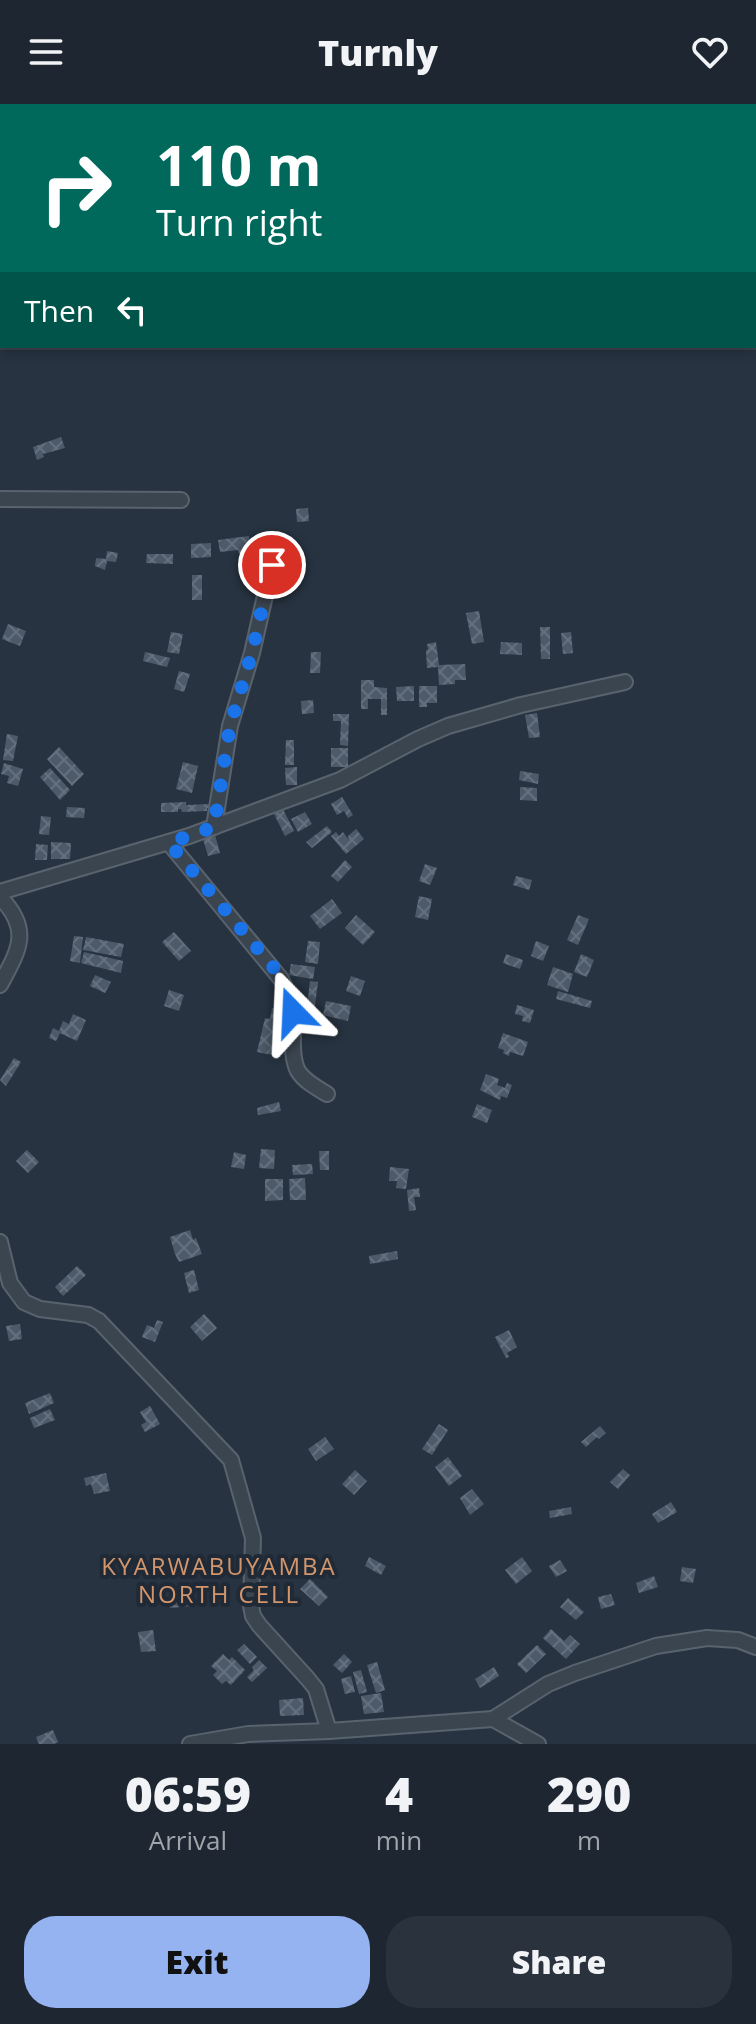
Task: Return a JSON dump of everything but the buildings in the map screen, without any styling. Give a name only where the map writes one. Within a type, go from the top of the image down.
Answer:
[{"type":"street","points":[[0,499],[181,500]]},
{"type":"street","points":[[214,827],[230,726],[252,653],[272,565]]},
{"type":"street","points":[[0,985],[16,955],[20,929],[0,894],[169,843],[340,780],[448,726],[521,705],[625,682]]},
{"type":"street","points":[[169,843],[281,979],[293,1012],[295,1063],[306,1080],[327,1094]]},
{"type":"street","points":[[0,1242],[10,1283],[19,1297],[32,1307],[81,1313],[99,1321],[231,1460],[253,1538],[253,1616],[316,1689],[329,1731]]},
{"type":"street","points":[[190,1744],[248,1734],[493,1719],[548,1684],[656,1646],[707,1638],[738,1640],[756,1647]]},
{"type":"street","points":[[493,1719],[538,1744]]},
{"type":"district","name":"KYARWABUYAMBA NORTH CELL","points":[[219,1579]]},
{"type":"route","points":[[272,565],[252,653],[230,726],[214,827],[169,843],[274,968],[293,1012]]}]
